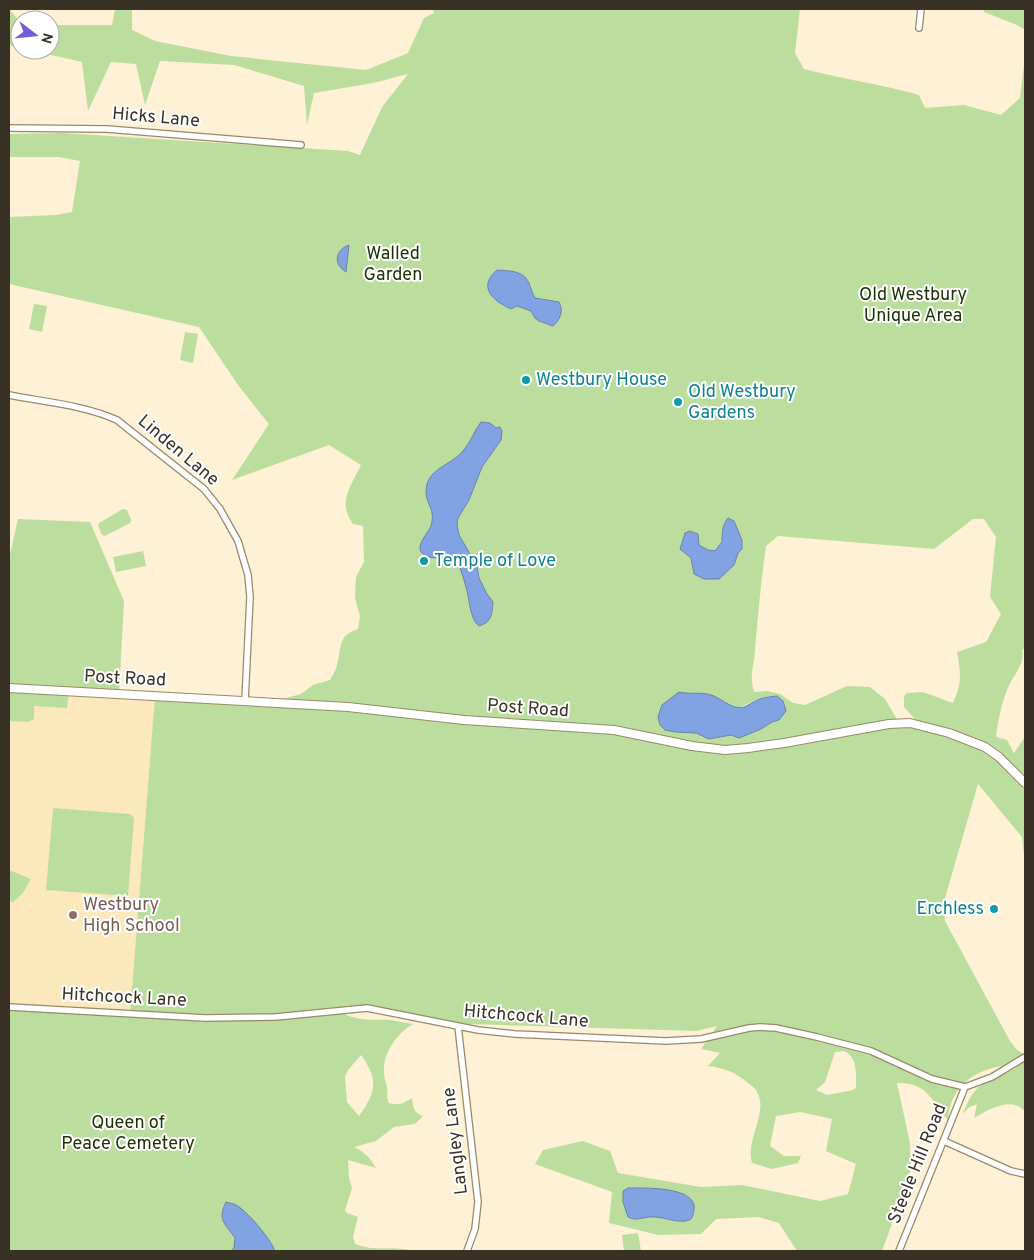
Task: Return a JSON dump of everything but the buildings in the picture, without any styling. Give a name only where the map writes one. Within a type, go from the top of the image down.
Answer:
[{"type":"main road","name":"Post Road","points":[[9,688],[348,707],[454,719],[597,729],[639,734],[692,746],[725,750],[784,743],[889,724],[910,723],[949,733],[985,747],[999,757],[1025,783]]},
{"type":"street","points":[[919,28],[921,9]]},
{"type":"street","name":"Hicks Lane","points":[[9,128],[107,129],[301,145]]},
{"type":"street","name":"Linden Lane","points":[[9,395],[105,414],[117,420],[204,488],[213,498],[238,541],[248,575],[250,597],[245,701]]},
{"type":"street","name":"Hitchcock Lane","points":[[9,1007],[205,1018],[276,1017],[368,1008],[458,1026],[515,1034],[666,1041],[703,1039],[749,1028],[776,1028],[871,1052],[932,1079],[965,1088]]},
{"type":"street","name":"Langley Lane","points":[[458,1026],[478,1202],[475,1229],[466,1251]]},
{"type":"street","points":[[965,1088],[992,1077],[1025,1057]]},
{"type":"street","name":"Steele Hill Road","points":[[899,1251],[965,1088]]},
{"type":"street","points":[[944,1141],[1011,1171],[1025,1174]]},
{"type":"shaded area","name":"Westbury High School","points":[[9,688],[155,696],[130,1014],[9,1007]]},
{"type":"green space","points":[[9,9],[10,45],[9,45]]},
{"type":"green space","points":[[115,9],[132,9],[132,30],[155,41],[231,56],[366,70],[408,53],[424,18],[434,13],[432,9],[800,9],[795,53],[804,69],[919,95],[925,108],[964,105],[1001,115],[1020,98],[1025,56],[1025,648],[1022,650],[1020,666],[1005,696],[996,737],[1007,740],[1014,753],[1025,737],[1025,864],[1022,837],[978,784],[943,905],[945,921],[1010,1041],[1017,1050],[1025,1055],[1025,1112],[1020,1107],[1007,1104],[993,1108],[974,1118],[977,1104],[962,1114],[978,1087],[1019,1065],[993,1068],[971,1078],[962,1085],[955,1095],[950,1106],[948,1120],[922,1089],[907,1083],[897,1083],[910,1143],[911,1167],[882,1251],[797,1251],[779,1223],[759,1217],[716,1219],[701,1234],[658,1235],[609,1223],[612,1192],[535,1164],[543,1150],[583,1141],[610,1151],[618,1173],[701,1187],[742,1185],[820,1201],[848,1194],[856,1164],[826,1151],[832,1119],[800,1112],[776,1116],[770,1146],[784,1156],[801,1156],[798,1163],[772,1169],[752,1163],[752,1145],[759,1117],[760,1100],[755,1089],[739,1076],[725,1069],[708,1066],[720,1053],[701,1049],[717,1026],[696,1031],[468,1024],[367,1008],[340,1011],[352,1017],[413,1024],[392,1044],[384,1065],[384,1074],[389,1103],[401,1104],[412,1098],[414,1110],[423,1116],[415,1124],[394,1127],[376,1141],[354,1147],[366,1155],[376,1168],[348,1160],[349,1178],[352,1188],[345,1210],[347,1213],[358,1217],[353,1237],[355,1244],[369,1248],[398,1248],[413,1251],[9,1251],[9,1007],[130,1014],[155,696],[271,702],[301,694],[313,685],[330,680],[337,667],[343,639],[358,629],[360,616],[355,598],[356,577],[364,562],[363,526],[353,524],[346,508],[347,494],[361,465],[329,445],[232,480],[269,424],[238,385],[199,327],[9,284],[9,217],[56,215],[72,212],[80,161],[59,157],[9,157],[9,134],[62,133],[348,151],[360,155],[382,107],[408,74],[373,83],[314,93],[307,125],[304,86],[234,65],[160,61],[145,105],[136,64],[111,62],[88,111],[82,62],[60,57],[60,25],[112,25]],"holes":[[[973,519],[984,519],[996,537],[990,597],[1001,614],[986,642],[957,652],[960,678],[953,703],[923,692],[907,693],[904,696],[904,707],[915,719],[898,721],[885,699],[870,687],[847,686],[805,705],[793,703],[780,694],[767,691],[754,692],[752,676],[766,546],[778,536],[934,549]],[[777,696],[779,720],[761,729],[740,707],[764,697]],[[843,1051],[848,1053],[854,1061],[856,1087],[853,1090],[827,1095],[816,1090],[825,1082],[835,1052]],[[361,1055],[373,1079],[372,1093],[359,1116],[347,1102],[345,1076]],[[644,1188],[662,1189],[688,1196],[689,1220],[671,1220],[652,1216]]]},
{"type":"green space","points":[[984,9],[1023,9],[1025,11],[1025,30],[984,12]]},
{"type":"green space","points":[[34,304],[47,306],[42,332],[29,329]]},
{"type":"green space","points":[[185,332],[198,334],[193,363],[180,360]]},
{"type":"green space","points":[[123,509],[127,510],[131,520],[130,523],[105,536],[102,535],[98,526],[99,523]]},
{"type":"green space","points":[[18,519],[90,522],[124,601],[119,694],[69,691],[67,708],[34,706],[34,719],[28,722],[9,721],[9,559]]},
{"type":"green space","points":[[143,551],[146,566],[116,572],[113,557]]},
{"type":"green space","points":[[53,808],[130,814],[134,818],[128,896],[46,890]]},
{"type":"green space","points":[[9,870],[31,879],[23,893],[12,903],[9,898]]},
{"type":"green space","points":[[638,1233],[641,1251],[624,1251],[622,1235]]},
{"type":"water","points":[[349,245],[346,272],[339,265],[337,257],[344,247]]},
{"type":"water","points":[[497,270],[519,273],[529,283],[535,298],[559,302],[561,312],[555,324],[553,326],[539,321],[531,311],[517,306],[511,309],[493,298],[488,288],[488,282]]},
{"type":"water","points":[[481,422],[490,423],[496,428],[500,427],[502,431],[501,440],[482,467],[469,500],[458,518],[457,525],[459,535],[477,566],[479,578],[493,602],[492,614],[489,620],[479,626],[473,618],[458,563],[448,558],[429,557],[422,553],[420,547],[431,526],[432,520],[432,511],[427,500],[427,484],[435,472],[463,451]]},
{"type":"water","points":[[728,518],[734,521],[742,540],[742,549],[738,553],[734,565],[719,579],[704,579],[694,574],[691,558],[680,549],[685,533],[690,531],[698,534],[699,545],[708,550],[715,551],[722,542],[723,527]]},
{"type":"water","points":[[679,692],[701,693],[714,696],[732,706],[740,708],[763,698],[777,696],[783,701],[786,711],[779,720],[739,738],[731,735],[709,739],[696,733],[665,730],[660,725],[658,717],[662,705]]},
{"type":"water","points":[[628,1188],[668,1190],[688,1196],[693,1202],[694,1210],[692,1217],[689,1220],[681,1221],[658,1217],[634,1219],[628,1217],[623,1202],[623,1191]]},
{"type":"water","points":[[226,1202],[238,1206],[248,1215],[264,1233],[275,1251],[231,1251],[234,1248],[235,1238],[222,1218]]},
{"type":"place","name":"Westbury House","points":[[526,380]]},
{"type":"place","name":"Old Westbury Gardens","points":[[678,402]]},
{"type":"place","name":"Temple of Love","points":[[424,561]]},
{"type":"place","name":"Erchless","points":[[994,909]]},
{"type":"place","name":"Westbury High School","points":[[73,915]]},
{"type":"park label","name":"Walled Garden","points":[[393,264]]},
{"type":"park label","name":"Old Westbury Unique Area","points":[[913,305]]},
{"type":"park label","name":"Queen of Peace Cemetery","points":[[128,1133]]}]
